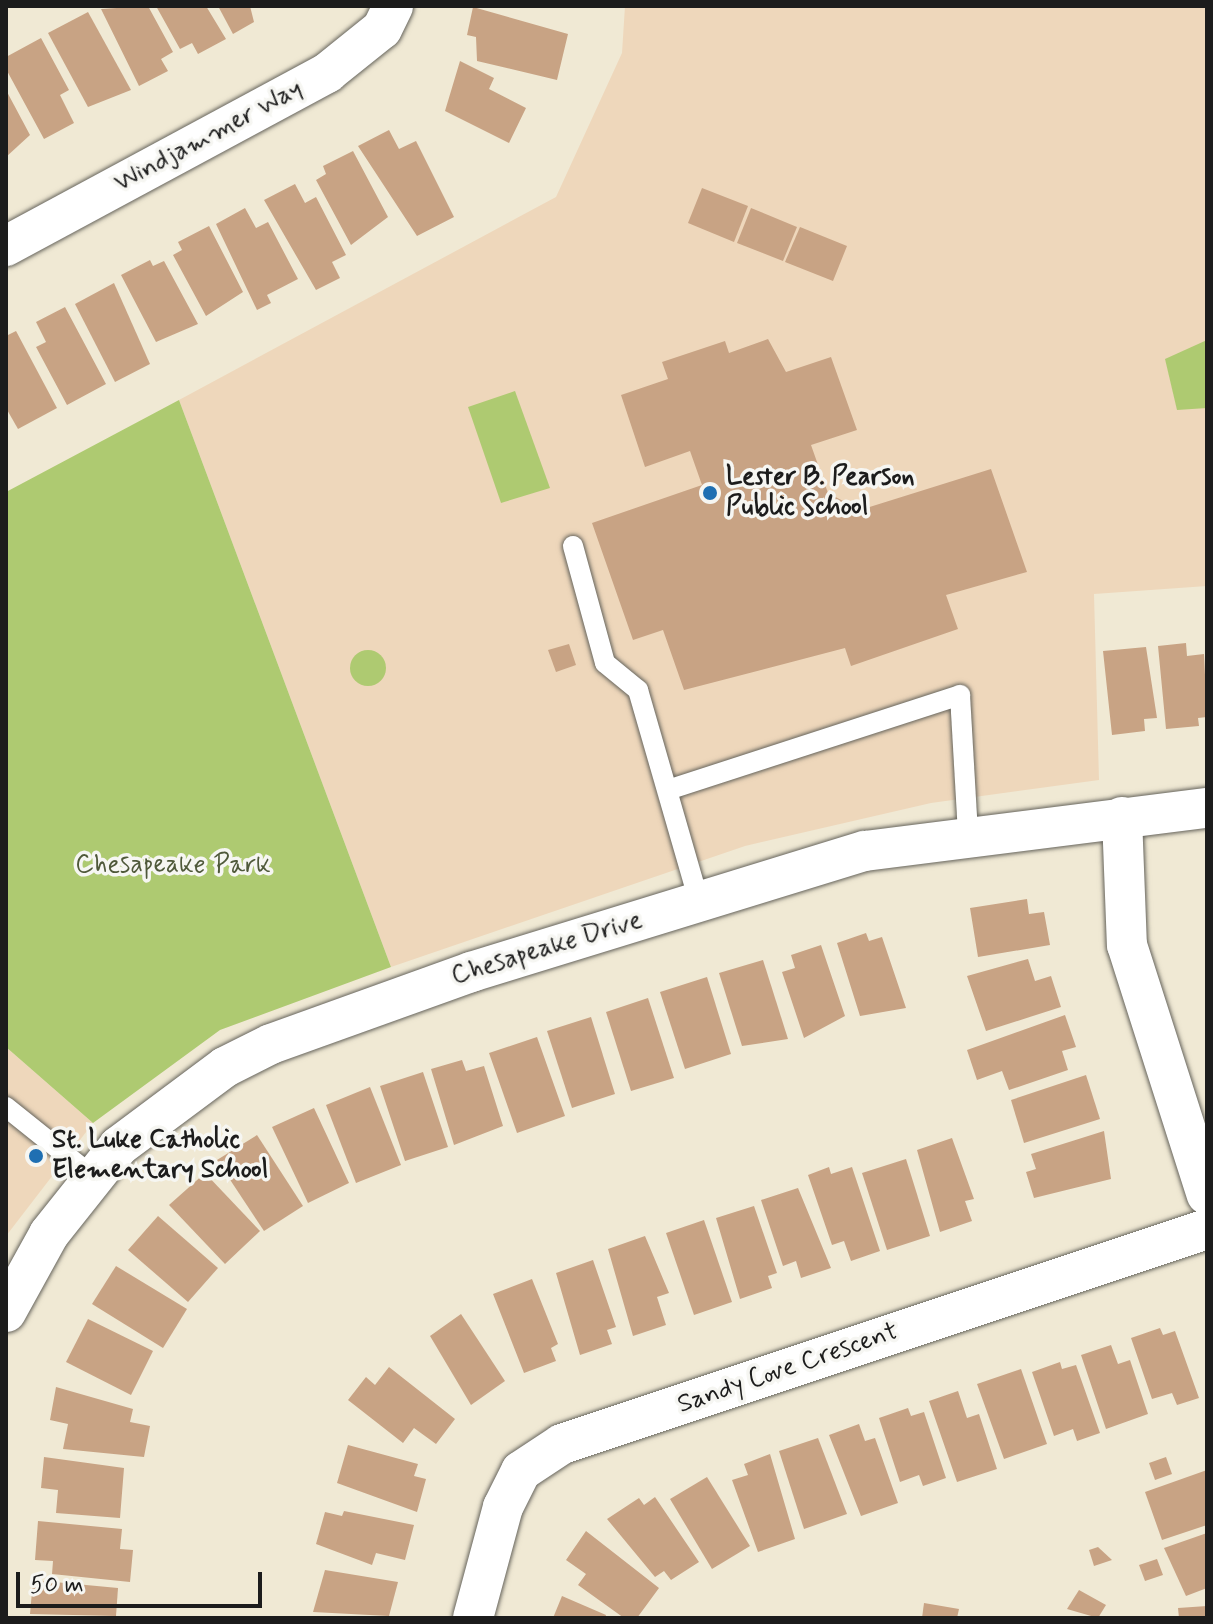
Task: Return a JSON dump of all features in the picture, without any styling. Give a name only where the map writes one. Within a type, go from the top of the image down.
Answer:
[{"type":"street","name":"Windjammer Way","points":[[6,246],[327,73],[382,29],[393,6]]},
{"type":"street","name":"Chesapeake Drive","points":[[6,1312],[49,1234],[92,1176],[187,1093],[271,1044],[699,902],[865,851],[968,835],[1207,808]]},
{"type":"street","points":[[1122,817],[1127,945],[1207,1195]]},
{"type":"street","name":"Sandy Cove Crescent","points":[[473,1618],[515,1483],[562,1444],[1207,1229]]},
{"type":"lane","points":[[573,546],[605,663],[638,690],[671,789],[699,902]]},
{"type":"lane","points":[[671,789],[960,695],[968,835]]},
{"type":"lane","points":[[6,1107],[92,1176]]},
{"type":"shaded area","name":"Lester B. Pearson Public School","points":[[625,6],[1207,6],[1207,586],[1094,594],[1099,780],[931,803],[745,846],[391,967],[179,400],[556,197],[622,53]]},
{"type":"shaded area","name":"St. Luke Catholic Elementary School","points":[[6,1047],[93,1123],[6,1236]]},
{"type":"green space","points":[[1207,340],[1207,408],[1177,410],[1165,359]]},
{"type":"green space","points":[[515,391],[550,488],[501,503],[468,407]]},
{"type":"green space","name":"Chesapeake Park","points":[[179,400],[391,967],[220,1030],[93,1123],[6,1047],[6,492]]},
{"type":"green space","points":[[368,650],[380,656],[386,668],[380,680],[368,686],[356,680],[350,668],[356,656]]},
{"type":"building","points":[[148,6],[173,52],[161,59],[168,71],[139,86],[101,9]]},
{"type":"building","points":[[156,6],[206,6],[226,39],[198,54],[192,43],[180,49]]},
{"type":"building","points":[[218,6],[250,6],[254,22],[233,34]]},
{"type":"building","points":[[473,7],[568,34],[557,80],[477,61],[476,37],[467,35]]},
{"type":"building","points":[[88,12],[131,90],[88,107],[48,33]]},
{"type":"building","points":[[41,38],[69,90],[60,95],[74,123],[44,139],[6,69],[6,57]]},
{"type":"building","points":[[460,61],[494,78],[489,89],[526,108],[509,143],[445,111]]},
{"type":"building","points":[[6,90],[30,135],[6,157]]},
{"type":"building","points":[[389,130],[399,149],[416,141],[454,217],[417,236],[358,146]]},
{"type":"building","points":[[353,151],[388,217],[351,245],[316,180],[326,174],[323,166]]},
{"type":"building","points":[[295,184],[305,203],[316,197],[346,255],[332,262],[340,278],[316,290],[264,200]]},
{"type":"building","points":[[702,188],[748,206],[734,242],[688,223]]},
{"type":"building","points":[[245,208],[256,228],[268,222],[298,279],[267,295],[271,303],[257,310],[216,224]]},
{"type":"building","points":[[751,208],[797,227],[783,261],[737,243]]},
{"type":"building","points":[[209,226],[243,292],[206,316],[173,255],[182,250],[178,242]]},
{"type":"building","points":[[800,227],[847,246],[833,281],[785,262]]},
{"type":"building","points":[[150,260],[153,266],[164,261],[198,324],[156,342],[121,275]]},
{"type":"building","points":[[114,283],[150,364],[115,382],[75,304]]},
{"type":"building","points":[[65,307],[106,384],[67,405],[36,347],[46,342],[36,322]]},
{"type":"building","points":[[16,331],[57,408],[18,429],[6,408],[6,336]]},
{"type":"building","points":[[768,339],[786,372],[831,357],[857,430],[811,445],[828,493],[860,510],[991,469],[1027,572],[946,595],[958,629],[851,666],[845,648],[684,690],[663,630],[633,640],[592,523],[702,485],[690,451],[645,467],[621,395],[668,379],[662,362],[725,341],[729,353]]},
{"type":"building","points":[[1186,643],[1187,656],[1204,654],[1207,717],[1198,718],[1199,726],[1166,729],[1158,646]]},
{"type":"building","points":[[569,644],[576,665],[556,672],[548,650]]},
{"type":"building","points":[[1146,647],[1157,718],[1144,719],[1145,731],[1112,735],[1103,651]]},
{"type":"building","points":[[1027,899],[1029,914],[1044,912],[1050,945],[978,957],[970,908]]},
{"type":"building","points":[[866,933],[869,941],[882,937],[906,1008],[860,1016],[837,943]]},
{"type":"building","points":[[821,945],[845,1016],[804,1038],[782,972],[795,968],[791,955]]},
{"type":"building","points":[[1028,959],[1035,981],[1051,976],[1061,1007],[986,1031],[967,976]]},
{"type":"building","points":[[763,960],[788,1039],[742,1046],[719,973]]},
{"type":"building","points":[[707,977],[731,1054],[685,1069],[660,992]]},
{"type":"building","points":[[648,998],[674,1078],[631,1091],[606,1012]]},
{"type":"building","points":[[1065,1015],[1076,1047],[1062,1051],[1068,1070],[1009,1090],[1002,1071],[977,1080],[967,1050]]},
{"type":"building","points":[[591,1017],[615,1094],[572,1108],[547,1031]]},
{"type":"building","points":[[537,1037],[565,1116],[517,1133],[489,1053]]},
{"type":"building","points":[[462,1060],[466,1071],[484,1066],[503,1126],[454,1145],[431,1069]]},
{"type":"building","points":[[423,1072],[448,1147],[405,1161],[380,1086]]},
{"type":"building","points":[[1086,1075],[1100,1119],[1024,1143],[1011,1100]]},
{"type":"building","points":[[370,1087],[401,1165],[356,1183],[326,1105]]},
{"type":"building","points":[[314,1108],[349,1183],[308,1203],[272,1127]]},
{"type":"building","points":[[1104,1131],[1111,1179],[1034,1198],[1026,1172],[1036,1169],[1031,1154]]},
{"type":"building","points":[[257,1135],[303,1206],[264,1231],[217,1160]]},
{"type":"building","points":[[952,1138],[974,1199],[965,1201],[972,1221],[940,1232],[917,1150]]},
{"type":"building","points":[[906,1159],[930,1236],[887,1250],[862,1173]]},
{"type":"building","points":[[829,1167],[831,1174],[852,1167],[880,1251],[851,1261],[844,1241],[832,1245],[808,1175]]},
{"type":"building","points":[[205,1173],[260,1231],[225,1264],[169,1205]]},
{"type":"building","points":[[798,1188],[831,1268],[801,1278],[796,1261],[783,1266],[761,1200]]},
{"type":"building","points":[[754,1206],[777,1273],[768,1276],[772,1288],[740,1299],[716,1218]]},
{"type":"building","points":[[158,1216],[218,1268],[188,1302],[128,1250]]},
{"type":"building","points":[[704,1220],[732,1302],[694,1315],[666,1233]]},
{"type":"building","points":[[645,1236],[669,1293],[657,1297],[666,1325],[633,1336],[608,1249]]},
{"type":"building","points":[[593,1260],[616,1327],[607,1330],[612,1344],[580,1355],[556,1273]]},
{"type":"building","points":[[116,1266],[187,1309],[163,1348],[92,1304]]},
{"type":"building","points":[[532,1279],[558,1344],[551,1348],[556,1361],[524,1373],[493,1294]]},
{"type":"building","points":[[461,1314],[505,1381],[471,1405],[430,1336]]},
{"type":"building","points":[[88,1319],[153,1351],[131,1395],[66,1362]]},
{"type":"building","points":[[1160,1328],[1163,1335],[1175,1331],[1199,1398],[1177,1405],[1172,1393],[1152,1399],[1131,1338]]},
{"type":"building","points":[[1111,1345],[1118,1364],[1130,1360],[1148,1414],[1106,1429],[1081,1355]]},
{"type":"building","points":[[1060,1362],[1062,1369],[1076,1365],[1100,1433],[1077,1441],[1073,1429],[1054,1436],[1032,1372]]},
{"type":"building","points":[[389,1367],[455,1419],[436,1444],[414,1428],[403,1443],[348,1400],[366,1377],[375,1385]]},
{"type":"building","points":[[1021,1369],[1047,1444],[1004,1459],[977,1384]]},
{"type":"building","points":[[56,1387],[133,1409],[130,1422],[150,1426],[144,1457],[63,1449],[68,1424],[50,1420]]},
{"type":"building","points":[[958,1391],[967,1418],[979,1414],[997,1469],[957,1482],[929,1401]]},
{"type":"building","points":[[908,1408],[911,1416],[924,1412],[946,1478],[923,1486],[919,1475],[900,1482],[879,1418]]},
{"type":"building","points":[[859,1424],[865,1441],[875,1438],[898,1503],[861,1516],[829,1435]]},
{"type":"building","points":[[818,1438],[847,1514],[804,1529],[779,1451]]},
{"type":"building","points":[[348,1445],[418,1464],[414,1476],[426,1479],[417,1512],[337,1483]]},
{"type":"building","points":[[770,1454],[795,1539],[758,1552],[732,1480],[748,1475],[744,1464]]},
{"type":"building","points":[[44,1457],[124,1468],[120,1518],[56,1513],[58,1490],[41,1488]]},
{"type":"building","points":[[1166,1457],[1172,1474],[1155,1480],[1149,1463]]},
{"type":"building","points":[[1207,1470],[1207,1525],[1162,1540],[1145,1492]]},
{"type":"building","points":[[707,1477],[750,1546],[712,1569],[670,1499]]},
{"type":"building","points":[[655,1497],[699,1562],[671,1580],[664,1571],[655,1577],[607,1519],[639,1498],[644,1505]]},
{"type":"building","points":[[344,1511],[414,1525],[405,1560],[376,1553],[372,1565],[316,1544],[325,1512],[342,1516]]},
{"type":"building","points":[[38,1521],[122,1529],[120,1549],[133,1550],[130,1582],[52,1574],[53,1561],[35,1560]]},
{"type":"building","points":[[586,1531],[659,1588],[637,1618],[624,1618],[578,1585],[586,1574],[566,1560]]},
{"type":"building","points":[[1207,1533],[1207,1588],[1186,1596],[1164,1548]]},
{"type":"building","points":[[1098,1547],[1112,1560],[1094,1566],[1089,1550]]},
{"type":"building","points":[[1157,1559],[1163,1575],[1145,1581],[1139,1565]]},
{"type":"building","points":[[325,1570],[398,1582],[389,1616],[313,1612]]},
{"type":"building","points":[[33,1580],[118,1588],[116,1616],[30,1614]]},
{"type":"building","points":[[1079,1590],[1106,1605],[1098,1618],[1067,1609]]},
{"type":"building","points":[[562,1596],[606,1615],[605,1618],[553,1618]]},
{"type":"building","points":[[924,1603],[959,1609],[957,1618],[922,1618]]},
{"type":"building","points":[[1207,1606],[1207,1618],[1179,1618],[1178,1608]]},
{"type":"place","name":"Lester B. Pearson Public School","points":[[710,493]]},
{"type":"place","name":"St. Luke Catholic Elementary School","points":[[36,1156]]}]
